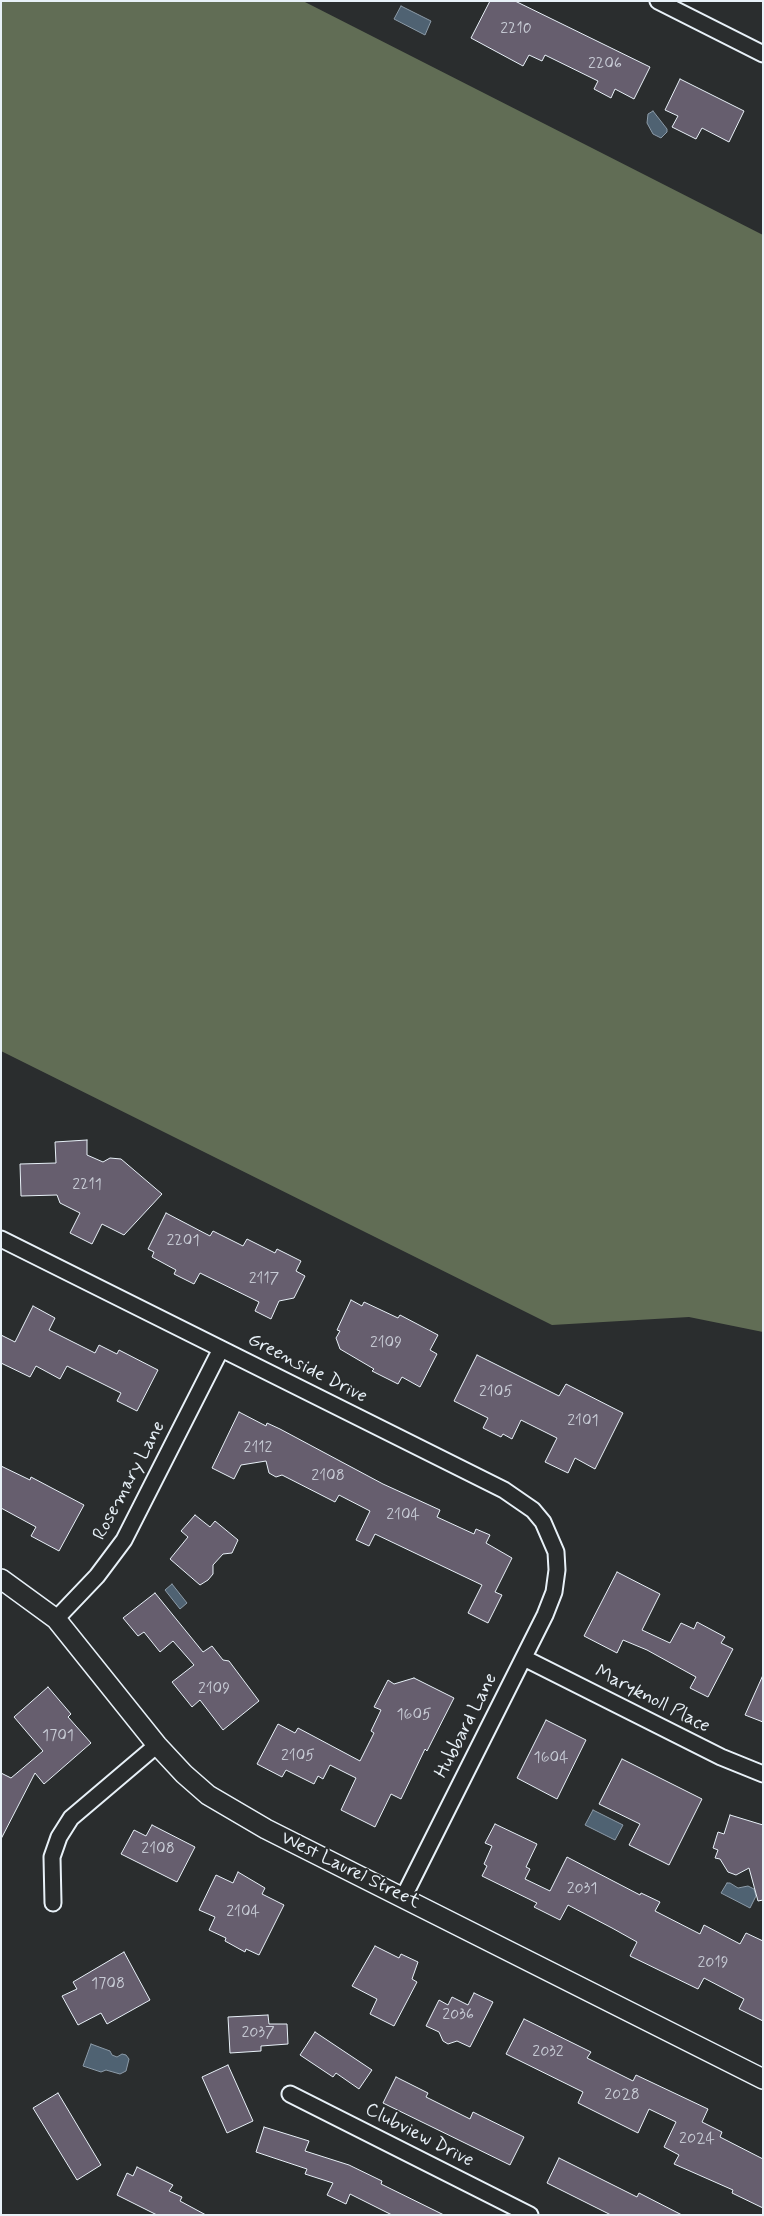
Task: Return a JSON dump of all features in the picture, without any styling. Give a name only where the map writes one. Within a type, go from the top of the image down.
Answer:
[{"type":"street","points":[[658,1],[763,54]]},
{"type":"street","name":"Greenside Drive","points":[[1,1239],[519,1499],[533,1510],[543,1522],[556,1552],[557,1570]]},
{"type":"street","name":"Rosemary Lane","points":[[56,1619],[107,1565],[124,1540],[221,1348]]},
{"type":"street","name":"Hubbard Lane","points":[[403,1898],[524,1658],[554,1592],[557,1570]]},
{"type":"street","name":"West Laurel Street","points":[[1,1579],[56,1619],[157,1746],[208,1795],[236,1813],[763,2079]]},
{"type":"street","name":"Maryknoll Place","points":[[524,1658],[721,1756],[763,1774]]},
{"type":"street","points":[[53,1903],[52,1858],[59,1837],[71,1818],[157,1746]]},
{"type":"street","name":"Clubview Drive","points":[[290,2094],[530,2215]]},
{"type":"green space","points":[[1,1],[303,1],[763,235],[763,1332],[689,1317],[552,1325],[1,1051]]},
{"type":"water","points":[[401,6],[431,21],[425,35],[394,19]]},
{"type":"water","points":[[653,111],[667,129],[667,132],[661,138],[653,134],[647,123],[648,114]]},
{"type":"water","points":[[172,1584],[187,1603],[180,1609],[165,1590]]},
{"type":"water","points":[[593,1810],[623,1825],[615,1840],[585,1825]]},
{"type":"water","points":[[727,1883],[738,1888],[748,1886],[754,1889],[756,1896],[750,1908],[721,1893]]},
{"type":"water","points":[[91,2044],[110,2051],[112,2055],[117,2057],[122,2054],[126,2055],[129,2059],[126,2071],[120,2074],[106,2070],[101,2072],[83,2066]]},
{"type":"building","points":[[490,1],[515,1],[650,67],[634,99],[615,89],[611,98],[594,89],[598,81],[545,55],[542,61],[529,55],[523,66],[471,38]]},
{"type":"building","points":[[680,79],[744,111],[729,142],[702,128],[696,139],[672,127],[678,116],[665,110]]},
{"type":"building","points":[[87,1140],[87,1155],[103,1162],[110,1158],[121,1159],[162,1194],[124,1235],[102,1224],[92,1244],[70,1233],[80,1213],[60,1203],[57,1195],[21,1196],[20,1164],[56,1163],[55,1142]]},
{"type":"building","points":[[166,1213],[210,1236],[213,1231],[243,1246],[247,1239],[275,1253],[277,1249],[301,1261],[296,1271],[305,1276],[294,1298],[279,1301],[271,1319],[255,1311],[259,1302],[200,1273],[194,1284],[174,1274],[176,1270],[152,1257],[154,1252],[148,1249]]},
{"type":"building","points":[[351,1300],[362,1306],[364,1302],[398,1318],[400,1315],[438,1335],[430,1350],[437,1354],[420,1387],[402,1377],[398,1384],[372,1371],[374,1369],[340,1349],[336,1338],[340,1331],[337,1330]]},
{"type":"building","points":[[33,1306],[55,1318],[49,1330],[95,1353],[99,1345],[117,1354],[119,1350],[158,1370],[137,1411],[117,1401],[121,1393],[67,1366],[60,1379],[36,1366],[30,1377],[1,1363],[1,1335],[15,1342]]},
{"type":"building","points":[[477,1355],[559,1396],[566,1384],[623,1413],[595,1469],[575,1458],[568,1473],[545,1462],[557,1438],[521,1420],[512,1439],[503,1434],[501,1437],[483,1428],[488,1418],[454,1401]]},
{"type":"building","points":[[239,1412],[266,1426],[267,1423],[280,1429],[383,1484],[440,1510],[437,1517],[474,1534],[476,1529],[490,1535],[486,1543],[512,1558],[495,1592],[502,1595],[488,1623],[468,1613],[482,1585],[375,1534],[369,1546],[356,1540],[370,1511],[339,1495],[335,1502],[282,1475],[276,1477],[269,1473],[266,1461],[241,1465],[234,1479],[212,1468]]},
{"type":"building","points":[[1,1466],[30,1480],[31,1477],[84,1505],[59,1551],[31,1536],[36,1527],[1,1508]]},
{"type":"building","points":[[195,1515],[210,1527],[215,1521],[238,1540],[232,1553],[223,1554],[213,1565],[213,1574],[200,1585],[170,1559],[188,1537],[181,1531]]},
{"type":"building","points":[[617,1572],[660,1594],[642,1630],[670,1643],[681,1623],[694,1629],[697,1622],[725,1637],[721,1643],[733,1649],[708,1697],[690,1688],[696,1677],[647,1650],[623,1640],[617,1653],[584,1636]]},
{"type":"building","points":[[155,1593],[203,1652],[212,1646],[223,1660],[229,1661],[259,1701],[223,1730],[200,1700],[192,1707],[172,1682],[194,1665],[173,1641],[160,1652],[144,1632],[138,1636],[123,1618]]},
{"type":"building","points":[[763,1675],[763,1722],[745,1715]]},
{"type":"building","points":[[414,1678],[454,1698],[427,1751],[425,1749],[401,1799],[391,1794],[375,1827],[341,1810],[356,1778],[330,1765],[323,1779],[318,1776],[314,1784],[286,1770],[282,1777],[257,1764],[278,1724],[295,1733],[298,1728],[360,1761],[374,1733],[371,1731],[381,1710],[374,1707],[388,1680],[394,1684]]},
{"type":"building","points":[[48,1687],[71,1714],[68,1717],[91,1743],[44,1784],[35,1773],[1,1839],[1,1773],[11,1778],[43,1751],[14,1717]]},
{"type":"building","points":[[546,1720],[586,1740],[557,1799],[517,1778]]},
{"type":"building","points":[[622,1759],[702,1799],[669,1865],[629,1845],[640,1824],[599,1804]]},
{"type":"building","points":[[730,1815],[763,1825],[763,1900],[758,1901],[749,1868],[736,1875],[728,1872],[720,1859],[715,1858],[718,1850],[713,1848],[718,1832],[724,1834]]},
{"type":"building","points":[[495,1824],[537,1844],[526,1867],[530,1869],[525,1879],[550,1891],[567,1857],[640,1895],[641,1893],[660,1902],[655,1911],[700,1934],[704,1925],[740,1944],[746,1933],[763,1941],[763,2021],[739,2009],[744,1999],[704,1978],[698,1989],[630,1956],[637,1942],[568,1905],[560,1920],[534,1907],[537,1903],[482,1876],[487,1866],[484,1864],[492,1846],[485,1843]]},
{"type":"building","points":[[152,1825],[195,1847],[177,1882],[121,1854],[134,1830],[146,1836]]},
{"type":"building","points":[[238,1872],[265,1888],[262,1894],[284,1905],[259,1955],[246,1949],[245,1952],[225,1941],[226,1938],[209,1930],[215,1917],[199,1910],[216,1875],[233,1883]]},
{"type":"building","points":[[375,1946],[399,1958],[401,1954],[418,1962],[412,1979],[417,1982],[394,2026],[370,2014],[377,1999],[352,1986]]},
{"type":"building","points":[[124,1952],[150,2000],[107,2024],[101,2013],[78,2025],[62,1996],[77,1989],[73,1982]]},
{"type":"building","points":[[474,1993],[493,2002],[470,2047],[457,2041],[448,2044],[443,2041],[439,2032],[426,2026],[439,2000],[448,2005],[452,1997],[468,2005]]},
{"type":"building","points":[[268,2015],[269,2024],[287,2024],[288,2044],[261,2046],[261,2051],[230,2053],[228,2017]]},
{"type":"building","points":[[524,2019],[591,2052],[587,2058],[633,2081],[636,2075],[708,2109],[702,2122],[722,2132],[720,2137],[763,2159],[763,2208],[732,2193],[733,2190],[674,2164],[679,2155],[664,2147],[676,2122],[649,2109],[638,2133],[578,2103],[583,2092],[506,2054]]},
{"type":"building","points":[[315,2032],[372,2070],[359,2089],[336,2073],[333,2077],[300,2055]]},
{"type":"building","points":[[228,2065],[253,2121],[227,2133],[202,2077]]},
{"type":"building","points":[[396,2077],[428,2093],[426,2097],[470,2119],[473,2112],[524,2137],[510,2165],[383,2103]]},
{"type":"building","points":[[58,2093],[101,2165],[77,2180],[33,2108]]},
{"type":"building","points":[[264,2127],[309,2141],[305,2151],[349,2165],[382,2181],[381,2184],[444,2215],[392,2215],[350,2194],[346,2204],[327,2195],[333,2183],[305,2174],[307,2169],[256,2152]]},
{"type":"building","points":[[559,2158],[637,2197],[639,2193],[682,2215],[611,2215],[547,2183]]},
{"type":"building","points":[[137,2167],[173,2185],[169,2191],[182,2197],[180,2201],[206,2215],[157,2215],[117,2195],[127,2173],[133,2176]]}]
